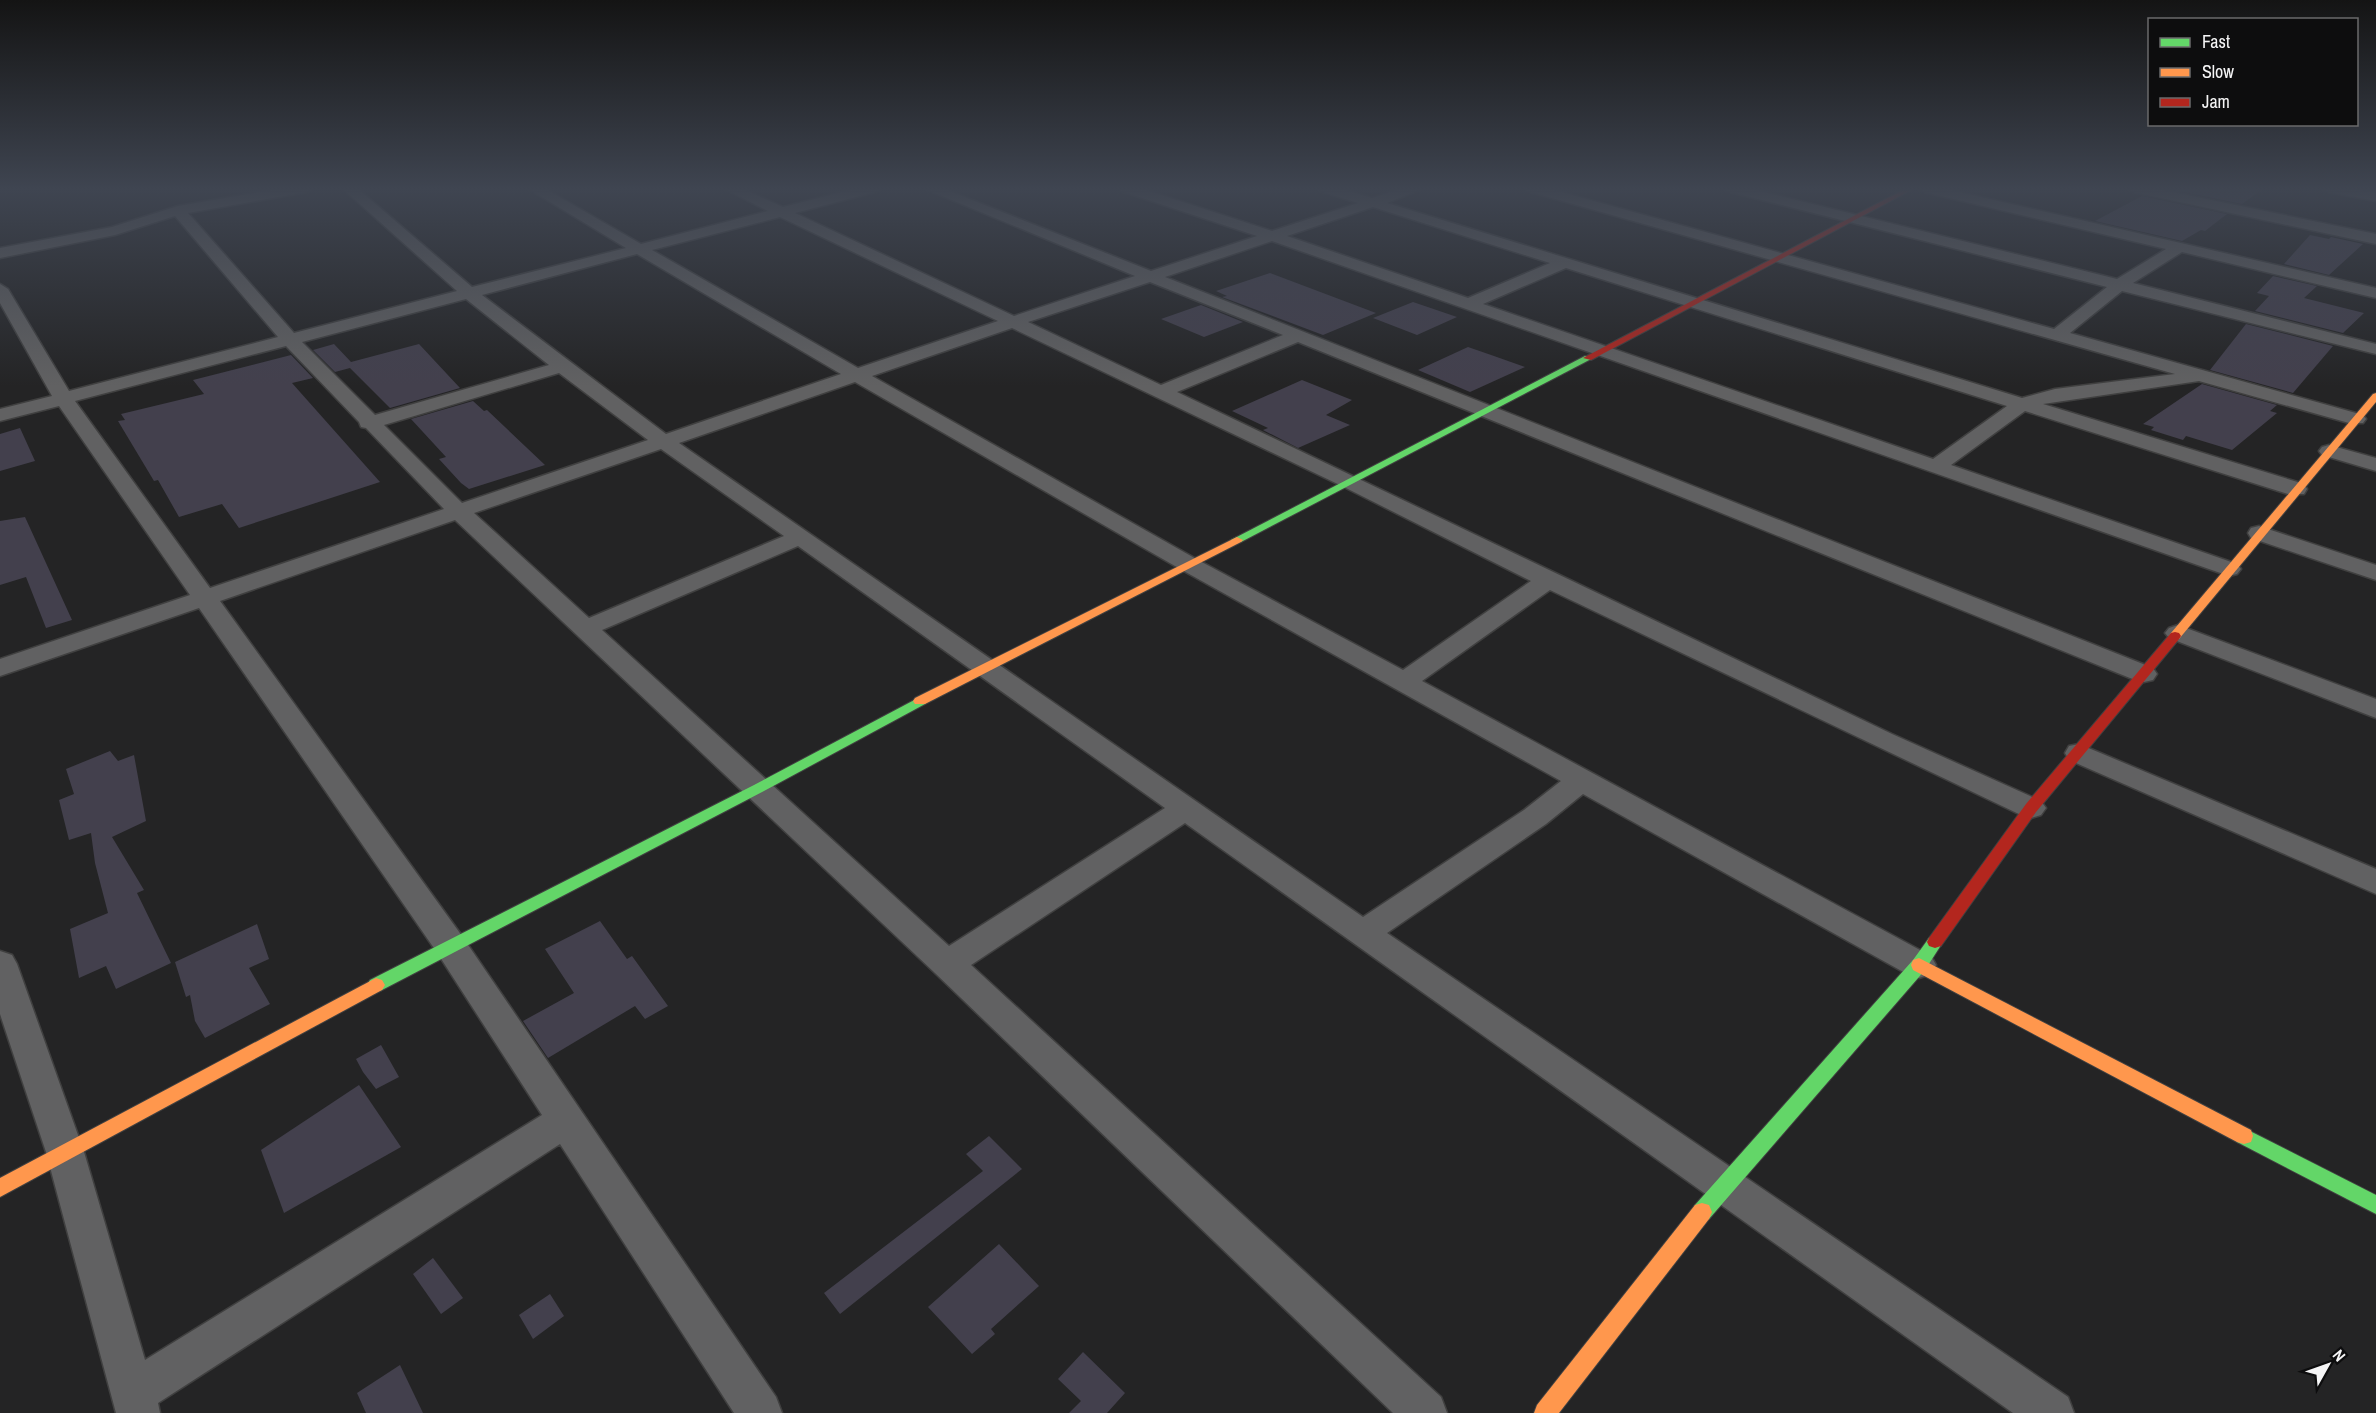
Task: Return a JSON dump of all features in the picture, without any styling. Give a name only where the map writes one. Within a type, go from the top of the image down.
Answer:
[{"type":"street","points":[[216,254],[289,339],[368,423],[459,512],[759,788],[1425,1413]]},
{"type":"street","points":[[423,254],[561,367],[664,443],[985,666],[1722,1186],[2052,1413]]},
{"type":"street","points":[[0,415],[620,254]]},
{"type":"street","points":[[648,254],[1190,565],[1405,681],[1580,781],[1919,965],[2376,1205]]},
{"type":"street","points":[[867,254],[1352,482],[1548,580],[2031,808]]},
{"type":"street","points":[[1098,254],[2144,674]]},
{"type":"street","points":[[0,668],[1217,254]]},
{"type":"street","points":[[1324,254],[1597,351],[2229,569]]},
{"type":"street","points":[[1540,254],[2296,489]]},
{"type":"street","points":[[1767,254],[2356,419]]},
{"type":"street","points":[[0,1188],[450,945],[759,788],[985,666],[1352,482],[1784,254]]},
{"type":"street","points":[[1995,254],[2376,349]]},
{"type":"street","points":[[2058,334],[2119,285],[2169,254]]},
{"type":"street","points":[[2204,254],[2376,293]]},
{"type":"street","points":[[1469,304],[1566,262]]},
{"type":"street","points":[[0,289],[64,399],[450,945],[760,1413]]},
{"type":"street","points":[[1160,392],[1299,335]]},
{"type":"street","points":[[368,423],[561,367]]},
{"type":"street","points":[[1935,467],[2022,404],[2055,395],[2139,386],[2200,375]]},
{"type":"street","points":[[1545,1413],[1722,1186],[1919,965],[2031,808],[2376,396]]},
{"type":"street","points":[[2329,451],[2376,465]]},
{"type":"street","points":[[2259,533],[2376,573]]},
{"type":"street","points":[[584,629],[801,537]]},
{"type":"street","points":[[1405,681],[1548,580]]},
{"type":"street","points":[[2178,633],[2376,709]]},
{"type":"street","points":[[2079,753],[2376,882]]},
{"type":"street","points":[[1363,933],[1535,817],[1580,781]]},
{"type":"street","points":[[947,964],[1185,809]]},
{"type":"street","points":[[0,964],[65,1152],[135,1404],[566,1120]]},
{"type":"building","points":[[2293,254],[2352,254],[2329,275],[2284,264]]},
{"type":"building","points":[[1270,273],[1376,313],[1323,335],[1222,297],[1227,296],[1216,291]]},
{"type":"building","points":[[2273,276],[2317,286],[2304,298],[2364,313],[2343,333],[2255,311],[2269,296],[2257,293]]},
{"type":"building","points":[[1413,302],[1457,317],[1417,335],[1373,318]]},
{"type":"building","points":[[1201,305],[1243,322],[1204,337],[1161,319]]},
{"type":"building","points":[[2246,324],[2333,346],[2293,393],[2210,370]]},
{"type":"building","points":[[334,344],[351,362],[419,344],[460,388],[390,408],[350,368],[335,372],[313,350]]},
{"type":"building","points":[[1468,347],[1525,367],[1470,392],[1418,370]]},
{"type":"building","points":[[291,355],[313,378],[292,383],[380,482],[239,528],[222,504],[179,517],[158,480],[154,481],[118,421],[125,420],[121,414],[204,394],[193,380]]},
{"type":"building","points":[[1302,380],[1352,400],[1326,415],[1350,425],[1298,448],[1263,430],[1268,428],[1232,411]]},
{"type":"building","points":[[2202,384],[2277,405],[2270,411],[2277,413],[2232,450],[2186,436],[2183,440],[2151,430],[2154,427],[2143,424]]},
{"type":"building","points":[[473,401],[484,411],[487,410],[545,465],[469,489],[461,483],[439,459],[446,457],[411,419]]},
{"type":"building","points":[[20,428],[35,461],[0,471],[0,434]]},
{"type":"building","points":[[25,517],[72,620],[46,628],[26,577],[0,585],[0,521]]},
{"type":"building","points":[[110,751],[118,761],[134,755],[146,821],[112,837],[144,890],[137,893],[171,963],[116,989],[106,966],[79,978],[70,929],[108,913],[95,863],[91,833],[69,840],[59,800],[74,794],[66,769]]},
{"type":"building","points":[[600,921],[627,959],[632,956],[668,1006],[645,1019],[635,1006],[548,1058],[523,1021],[574,993],[545,949]]},
{"type":"building","points":[[257,924],[269,959],[249,968],[270,1004],[205,1038],[195,1021],[190,995],[186,997],[175,962]]},
{"type":"building","points":[[381,1045],[399,1077],[376,1089],[356,1059]]},
{"type":"building","points":[[359,1085],[401,1147],[284,1213],[261,1150]]},
{"type":"building","points":[[989,1136],[1022,1169],[840,1314],[824,1293],[983,1171],[966,1154]]},
{"type":"building","points":[[999,1244],[1039,1286],[991,1329],[995,1334],[972,1354],[928,1307]]},
{"type":"building","points":[[433,1258],[463,1298],[441,1314],[413,1274]]},
{"type":"building","points":[[550,1294],[564,1316],[533,1339],[519,1315]]},
{"type":"building","points":[[1083,1352],[1125,1393],[1107,1413],[1069,1413],[1081,1401],[1058,1379]]},
{"type":"building","points":[[400,1365],[423,1413],[366,1413],[357,1393]]},
{"type":"traffic: fast","points":[[1237,540],[1588,358]]},
{"type":"traffic: fast","points":[[376,985],[759,788],[920,701]]},
{"type":"traffic: fast","points":[[1702,1212],[1919,965],[1935,942]]},
{"type":"traffic: fast","points":[[2244,1136],[2376,1205]]},
{"type":"traffic: slow","points":[[2175,636],[2376,396]]},
{"type":"traffic: slow","points":[[920,701],[1237,540]]},
{"type":"traffic: slow","points":[[1919,965],[2244,1136]]},
{"type":"traffic: slow","points":[[0,1188],[376,985]]},
{"type":"traffic: slow","points":[[1545,1413],[1702,1212]]},
{"type":"traffic: jam","points":[[1588,358],[1786,254]]},
{"type":"traffic: jam","points":[[1935,942],[2031,808],[2175,636]]}]
